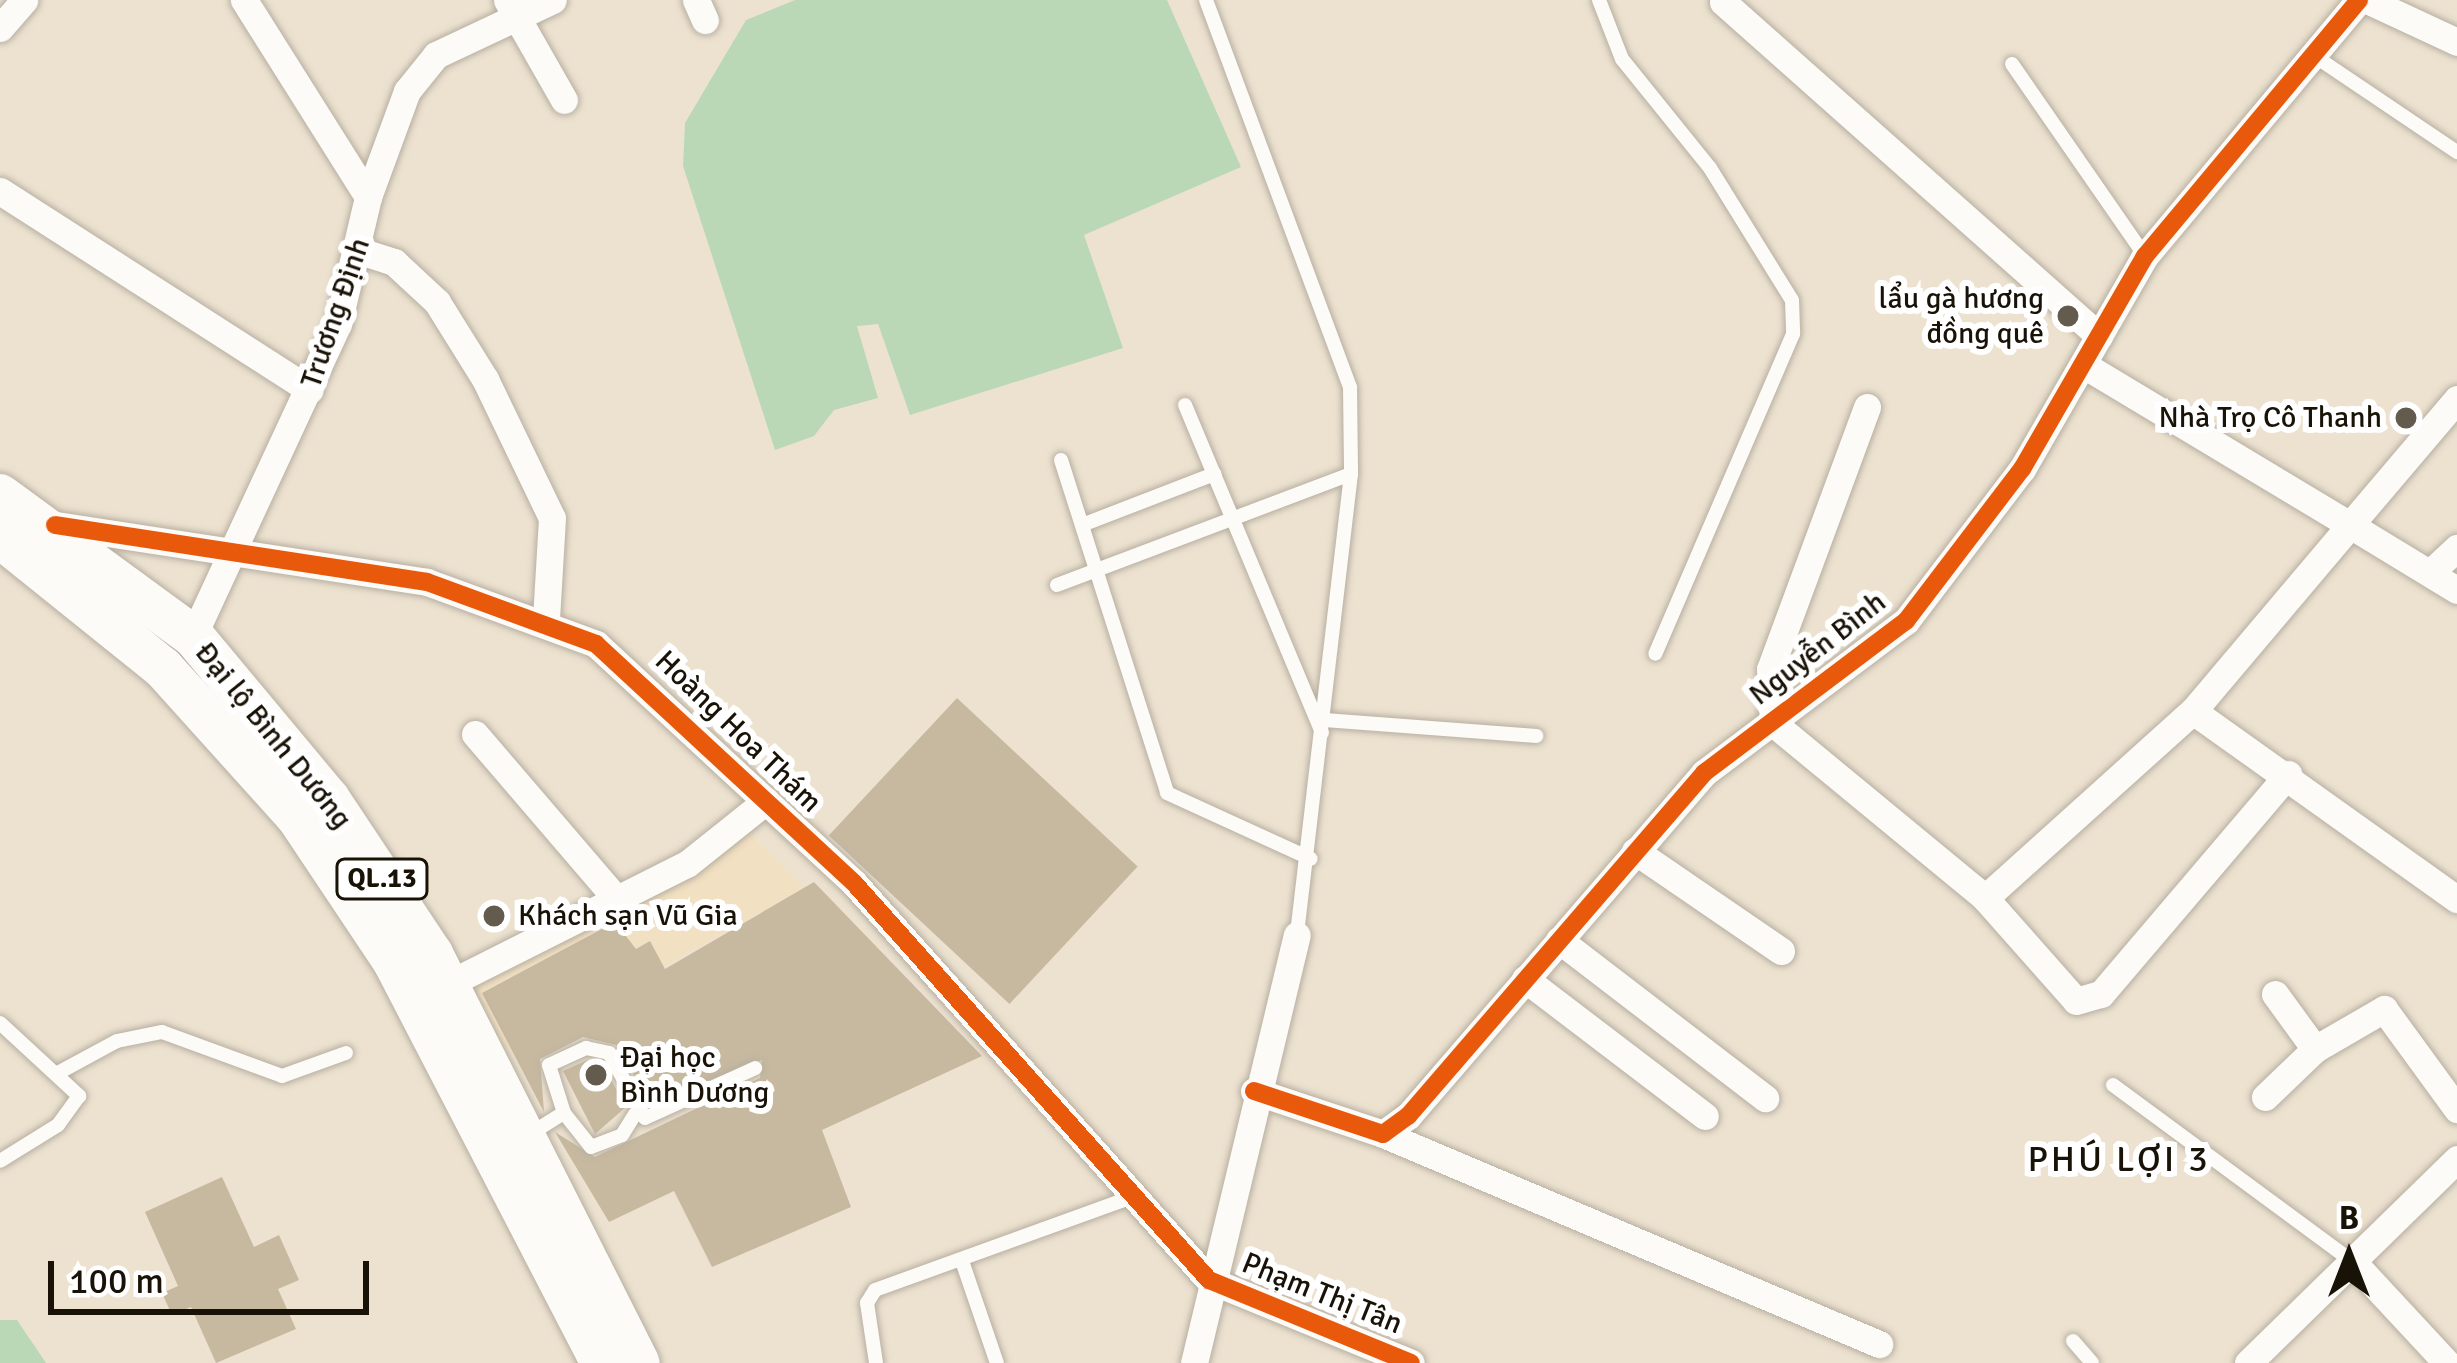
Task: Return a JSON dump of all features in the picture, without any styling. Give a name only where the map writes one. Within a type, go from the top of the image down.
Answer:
[{"type":"highway","name":"Đại lộ Bình Dương","points":[[0,495],[55,525],[193,636],[329,799],[448,984],[639,1363]]},
{"type":"highway","name":"Đại lộ Bình Dương","points":[[0,537],[163,668],[298,818],[394,962],[602,1363]]},
{"type":"highway","points":[[163,668],[193,636]]},
{"type":"street","points":[[0,28],[24,0]]},
{"type":"street","name":"Trương Định","points":[[193,636],[240,550],[310,390],[363,252],[368,197],[244,0]]},
{"type":"street","points":[[368,197],[407,91],[436,56],[512,9],[553,0]]},
{"type":"street","points":[[2363,0],[2457,42]]},
{"type":"street","name":"Nguyễn Bình","points":[[1383,1134],[1525,980],[1704,773],[1906,621],[2084,365],[2145,256],[2363,0]]},
{"type":"street","points":[[1723,2],[2098,336]]},
{"type":"street","points":[[512,9],[564,100]]},
{"type":"street","points":[[0,191],[310,390]]},
{"type":"street","points":[[363,252],[394,262],[437,302],[531,472],[558,555],[546,618]]},
{"type":"street","points":[[2084,365],[2457,590]]},
{"type":"street","points":[[1985,898],[2193,711],[2457,399]]},
{"type":"street","points":[[1867,407],[1771,670],[1773,723],[1985,898],[2076,1001],[2102,994],[2288,774]]},
{"type":"street","name":"Hoàng Hoa Thám","points":[[55,525],[427,582],[546,618],[626,664],[766,801],[1138,1195],[1209,1280]]},
{"type":"street","points":[[2432,571],[2457,548]]},
{"type":"street","points":[[2193,711],[2288,774],[2457,899]]},
{"type":"street","points":[[475,734],[619,902]]},
{"type":"street","points":[[448,984],[619,902],[766,801]]},
{"type":"street","points":[[1635,851],[1781,951]]},
{"type":"street","points":[[1194,1363],[1254,1091],[1297,935]]},
{"type":"street","points":[[1559,940],[1765,1098]]},
{"type":"street","points":[[1525,980],[1705,1116]]},
{"type":"street","points":[[2275,994],[2315,1049]]},
{"type":"street","points":[[2265,1097],[2315,1049],[2384,1009],[2457,1108]]},
{"type":"street","points":[[1254,1091],[1383,1134],[1879,1343]]},
{"type":"street","points":[[2248,1363],[2457,1159]]},
{"type":"street","points":[[2353,1262],[2448,1363],[2457,1358]]},
{"type":"street","name":"Phạm Thị Tân","points":[[1209,1280],[1411,1363]]},
{"type":"lane","points":[[1206,0],[1350,387],[1352,474],[1311,859],[1297,935]]},
{"type":"lane","points":[[1598,0],[1622,59],[1710,168],[1792,300],[1792,334],[1655,654]]},
{"type":"lane","points":[[2313,55],[2457,152]]},
{"type":"lane","points":[[2012,64],[2145,256]]},
{"type":"lane","points":[[1185,405],[1324,738]]},
{"type":"lane","points":[[1061,460],[1167,793],[1311,859]]},
{"type":"lane","points":[[1082,526],[1214,474]]},
{"type":"lane","points":[[1058,585],[1352,474]]},
{"type":"lane","points":[[1325,720],[1536,736]]},
{"type":"lane","points":[[0,1022],[79,1096],[58,1125],[0,1161]]},
{"type":"lane","points":[[56,1074],[117,1041],[162,1032],[282,1076],[346,1053]]},
{"type":"lane","points":[[634,1114],[601,1045],[549,1066],[564,1113],[591,1147],[622,1135],[634,1114],[755,1068]]},
{"type":"lane","points":[[2113,1085],[2353,1262]]},
{"type":"lane","points":[[525,1137],[564,1113]]},
{"type":"lane","points":[[876,1363],[867,1303],[875,1290],[1138,1195]]},
{"type":"lane","points":[[962,1262],[998,1363]]},
{"type":"lane","points":[[2073,1341],[2092,1363]]},
{"type":"shaded area","points":[[744,826],[805,888],[508,1052],[472,984]]},
{"type":"green space","points":[[795,0],[1167,0],[1241,167],[1084,235],[1123,348],[910,415],[878,324],[857,326],[878,398],[834,410],[814,436],[775,450],[683,166],[685,123],[746,20]]},
{"type":"green space","points":[[0,1320],[17,1320],[46,1363],[0,1363]]},
{"type":"building","points":[[957,698],[1138,866],[1009,1004],[829,835]]},
{"type":"building","name":"Đại học Bình Dương","points":[[814,882],[982,1056],[822,1130],[851,1207],[712,1267],[674,1191],[609,1222],[555,1132],[595,1157],[760,1078],[762,1060],[650,1103],[616,1045],[583,1037],[540,1059],[544,1112],[482,993],[615,922],[636,949],[650,941],[665,969]]},
{"type":"building","points":[[587,1060],[602,1063],[626,1107],[595,1134],[563,1071]]},
{"type":"building","points":[[222,1177],[254,1247],[279,1235],[299,1280],[278,1289],[296,1329],[216,1363],[191,1307],[172,1315],[162,1293],[178,1286],[145,1212]]},
{"type":"cycle path","points":[[1254,1091],[1383,1134],[1408,1116],[1704,773],[1906,621],[2022,469],[2145,256],[2359,0]]},
{"type":"cycle path","points":[[55,525],[427,582],[596,644],[854,883],[1209,1280],[1411,1363]]},
{"type":"place","name":"lẩu gà hương đồng quê","points":[[2068,316]]},
{"type":"place","name":"Nhà Trọ Cô Thanh","points":[[2406,418]]},
{"type":"place","name":"Khách sạn Vũ Gia","points":[[494,916]]},
{"type":"place","name":"Đại học Bình Dương","points":[[596,1075]]},
{"type":"district","name":"PHÚ LỢI 3","points":[[2119,1160]]}]
